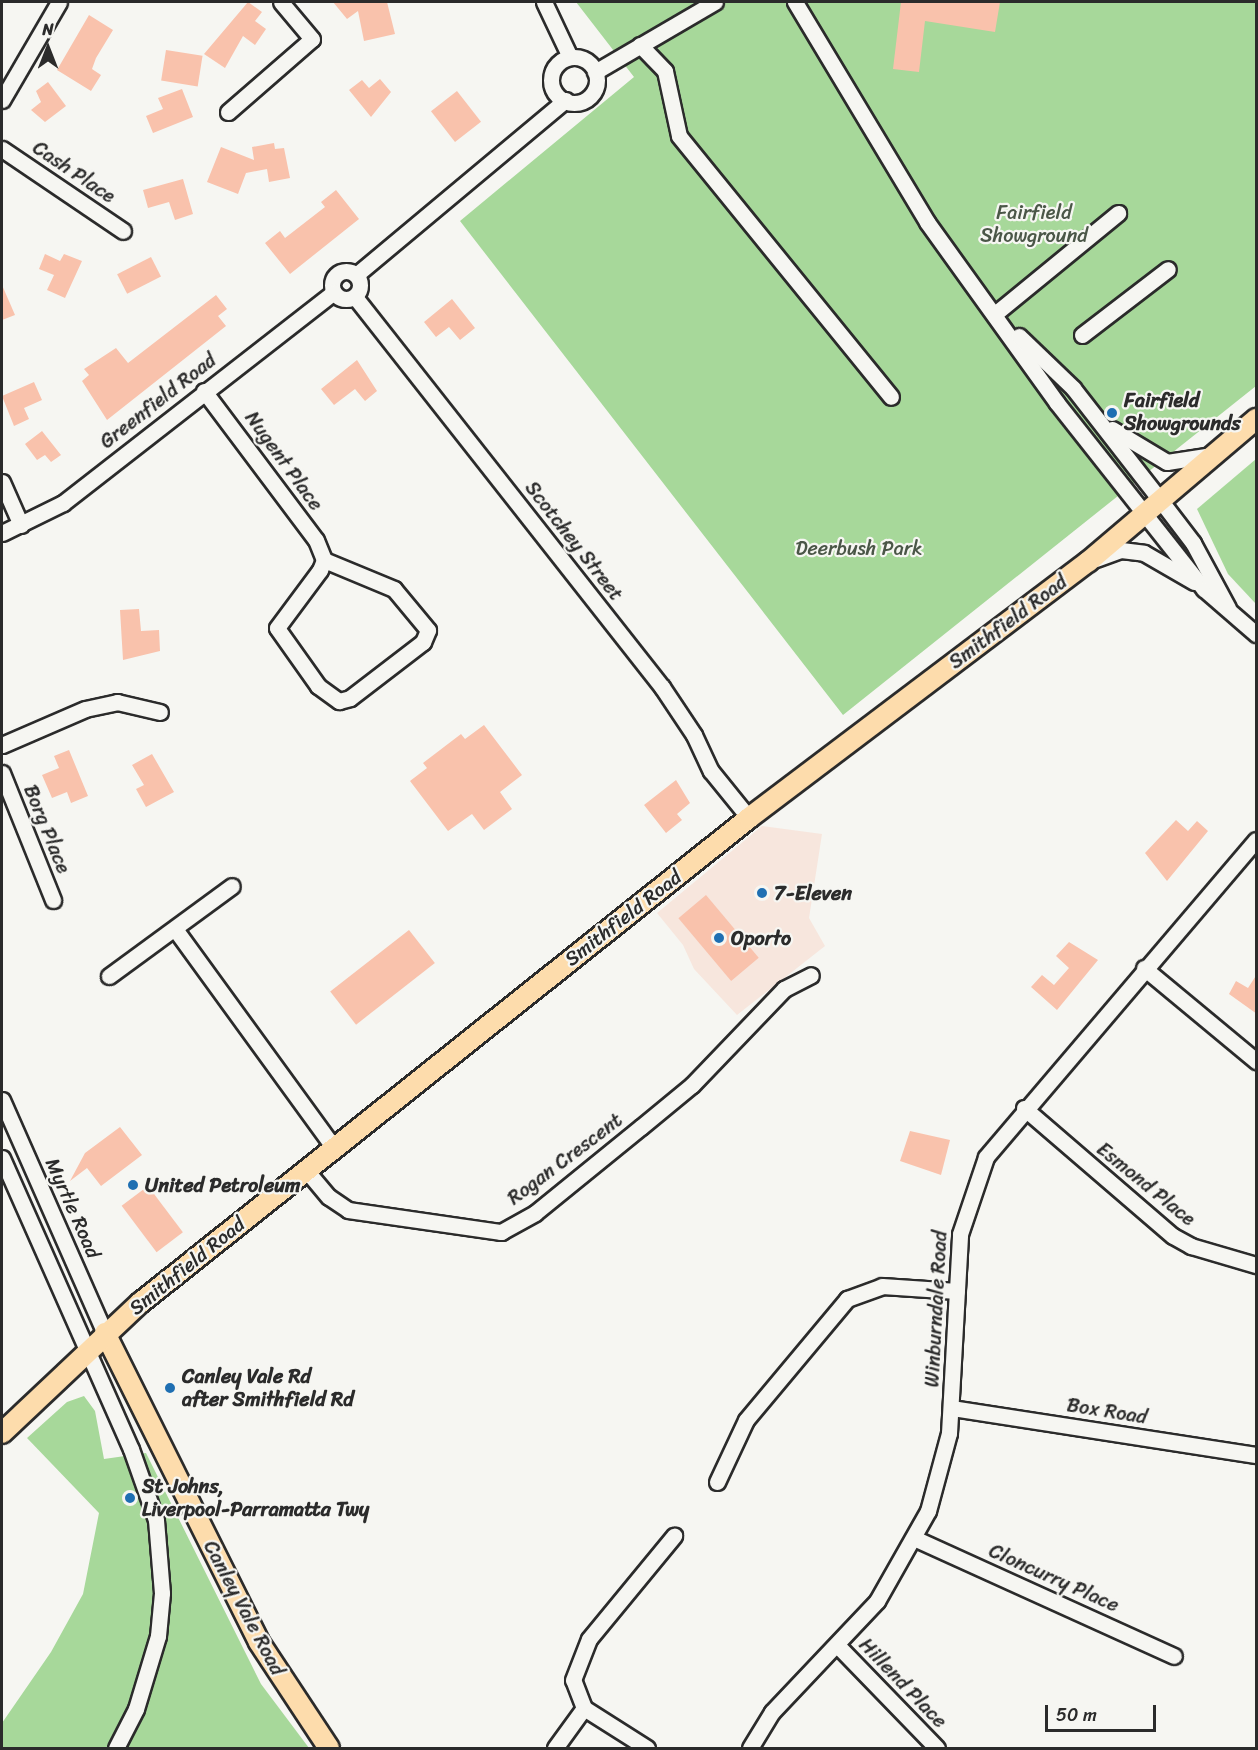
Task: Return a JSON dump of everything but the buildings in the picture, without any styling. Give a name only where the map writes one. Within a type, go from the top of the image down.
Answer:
[{"type":"main road","name":"Smithfield Road","points":[[2,1432],[105,1333],[306,1170],[749,818],[1088,562],[1257,419]]},
{"type":"main road","name":"Canley Vale Road","points":[[105,1333],[259,1642],[329,1749]]},
{"type":"street","points":[[2,100],[58,2]]},
{"type":"street","points":[[228,112],[312,39],[281,2]]},
{"type":"street","points":[[543,2],[570,57]]},
{"type":"street","points":[[596,72],[715,2]]},
{"type":"street","points":[[795,2],[927,222],[996,313],[1057,403],[1204,589]]},
{"type":"street","points":[[640,45],[665,71],[679,136],[891,397]]},
{"type":"street","points":[[570,57],[583,59],[596,72],[597,83],[590,97],[577,102],[565,100],[553,88],[552,73],[570,57]]},
{"type":"street","points":[[356,274],[565,100]]},
{"type":"street","name":"Cash Place","points":[[2,149],[123,231]]},
{"type":"street","points":[[996,313],[1118,213]]},
{"type":"street","points":[[1082,335],[1168,269]]},
{"type":"street","points":[[344,271],[356,274],[361,284],[355,297],[343,299],[334,292],[335,276],[344,271]]},
{"type":"street","name":"Greenfield Road","points":[[2,533],[63,502],[334,292]]},
{"type":"street","name":"Scotchey Street","points":[[355,297],[662,687],[694,735],[711,771],[749,818]]},
{"type":"street","points":[[996,313],[1093,414],[1193,543],[1229,610]]},
{"type":"street","name":"Nugent Place","points":[[204,391],[316,540],[324,560]]},
{"type":"street","points":[[1093,414],[1156,459],[1181,463],[1213,454]]},
{"type":"street","points":[[2,482],[21,525]]},
{"type":"street","points":[[1088,562],[1121,550],[1139,552],[1204,589],[1257,634]]},
{"type":"street","points":[[324,560],[394,589],[428,630],[423,642],[350,698],[339,700],[318,686],[277,628],[324,560]]},
{"type":"street","points":[[2,745],[85,709],[117,702],[160,712]]},
{"type":"street","name":"Borg Place","points":[[2,773],[53,900]]},
{"type":"street","name":"Winburndale Road","points":[[750,1749],[772,1712],[838,1646],[877,1601],[916,1539],[945,1457],[952,1408],[960,1234],[971,1189],[986,1157],[1024,1108],[1257,840]]},
{"type":"street","points":[[109,976],[232,886]]},
{"type":"street","points":[[175,928],[334,1148]]},
{"type":"street","points":[[1144,968],[1257,1061]]},
{"type":"street","name":"Rogan Crescent","points":[[306,1170],[329,1197],[348,1210],[501,1232],[535,1213],[641,1127],[692,1084],[784,989],[811,975]]},
{"type":"street","name":"Myrtle Road","points":[[2,1100],[105,1333]]},
{"type":"street","name":"Esmond Place","points":[[1024,1108],[1173,1236],[1191,1246],[1257,1265]]},
{"type":"street","points":[[2,1158],[149,1494],[162,1567],[160,1614],[150,1671],[116,1749]]},
{"type":"street","points":[[717,1482],[746,1420],[847,1299],[882,1286],[957,1291]]},
{"type":"street","name":"Box Road","points":[[952,1408],[1257,1455]]},
{"type":"street","points":[[647,1749],[584,1708],[573,1680],[589,1639],[674,1536]]},
{"type":"street","name":"Cloncurry Place","points":[[916,1539],[1174,1656]]},
{"type":"street","name":"Hillend Place","points":[[838,1646],[937,1749]]},
{"type":"street","points":[[555,1749],[584,1708]]},
{"type":"shaded area","points":[[762,826],[822,834],[809,918],[825,946],[737,1015],[694,969],[683,945],[657,913]]},
{"type":"green space","name":"Fairfield Showground","points":[[576,2],[1256,2],[1256,386],[843,715],[460,221],[634,77]]},
{"type":"green space","points":[[1256,459],[1256,604],[1228,574],[1197,509]]},
{"type":"green space","points":[[84,1396],[95,1411],[104,1459],[146,1453],[261,1684],[309,1748],[2,1748],[2,1723],[51,1652],[83,1594],[99,1513],[27,1438],[67,1402]]},
{"type":"place","name":"Fairfield Showgrounds","points":[[1112,413]]},
{"type":"place","name":"7-Eleven","points":[[762,893]]},
{"type":"place","name":"Oporto","points":[[719,938]]},
{"type":"place","name":"United Petroleum","points":[[133,1185]]},
{"type":"place","name":"Canley Vale Rd after Smithfield Rd","points":[[170,1388]]},
{"type":"place","name":"St Johns, Liverpool-Parramatta Twy","points":[[130,1498]]},
{"type":"park label","name":"Deerbush Park","points":[[859,548]]}]
